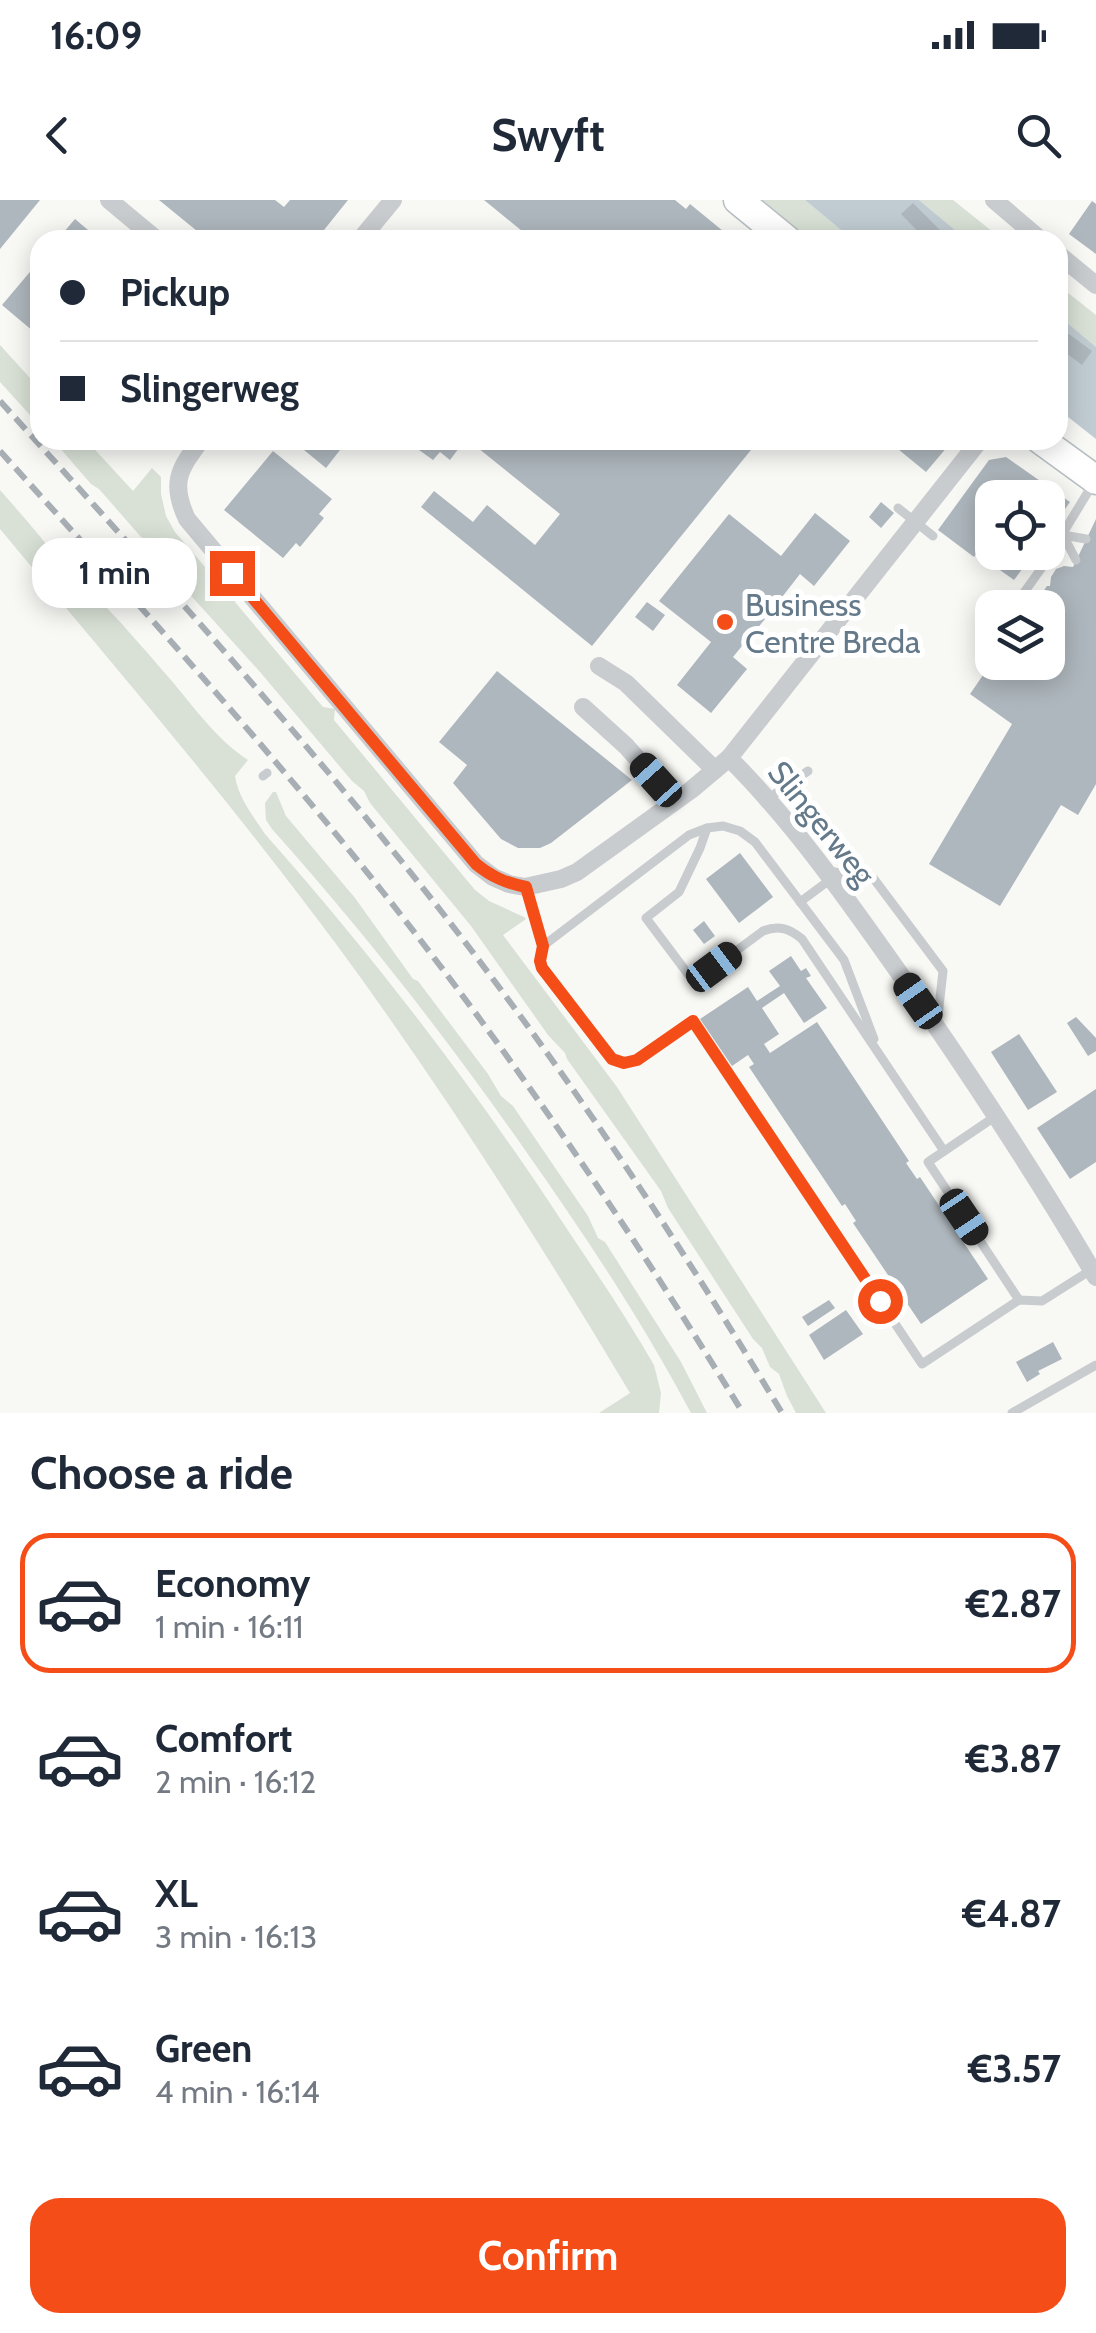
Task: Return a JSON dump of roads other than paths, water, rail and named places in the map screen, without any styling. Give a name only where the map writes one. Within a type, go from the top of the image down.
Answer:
[{"type":"main road","points":[[738,200],[775,230]]},
{"type":"main road","points":[[1053,450],[1093,484]]},
{"type":"street","points":[[109,200],[145,230]]},
{"type":"street","points":[[368,230],[393,200]]},
{"type":"street","points":[[994,200],[1029,230]]},
{"type":"street","points":[[1068,262],[1096,285]]},
{"type":"street","points":[[193,450],[182,465],[178,480],[178,495],[187,518],[476,864],[492,877],[526,887]]},
{"type":"street","points":[[600,666],[626,683],[722,764],[972,450]]},
{"type":"street","points":[[583,706],[626,746],[675,802]]},
{"type":"street","name":"Slingerweg","points":[[526,887],[577,872],[722,764],[769,798],[828,875],[937,1027],[1048,1195],[1094,1273]]},
{"type":"lane","points":[[1093,484],[1096,502]]},
{"type":"lane","points":[[1065,532],[1093,484]]},
{"type":"lane","points":[[898,508],[933,536]]},
{"type":"lane","points":[[1065,535],[1086,539]]},
{"type":"lane","points":[[1065,539],[1076,560]]},
{"type":"lane","points":[[769,798],[808,771]]},
{"type":"lane","points":[[543,946],[690,835],[724,826],[755,842],[844,960],[880,1056]]},
{"type":"lane","points":[[706,828],[679,892],[646,918],[694,982],[762,931],[785,928],[802,940],[944,1151]]},
{"type":"lane","points":[[800,902],[828,875],[874,880],[885,885],[943,972],[937,1027]]},
{"type":"lane","points":[[526,887],[543,946],[542,968],[612,1059],[624,1063],[637,1060],[693,1021],[922,1364],[1019,1300],[1042,1301],[1094,1273]]},
{"type":"lane","points":[[938,965],[948,958]]},
{"type":"lane","points":[[996,1116],[928,1162],[1019,1300]]},
{"type":"lane","points":[[1012,1413],[1096,1365]]},
{"type":"railway","points":[[0,401],[30,434]]},
{"type":"railway","points":[[44,450],[280,716],[441,911],[619,1157],[782,1413]]},
{"type":"railway","points":[[0,451],[242,723],[431,954],[570,1146],[743,1413]]},
{"type":"place","name":"Business Centre Breda","points":[[725,622]]}]
